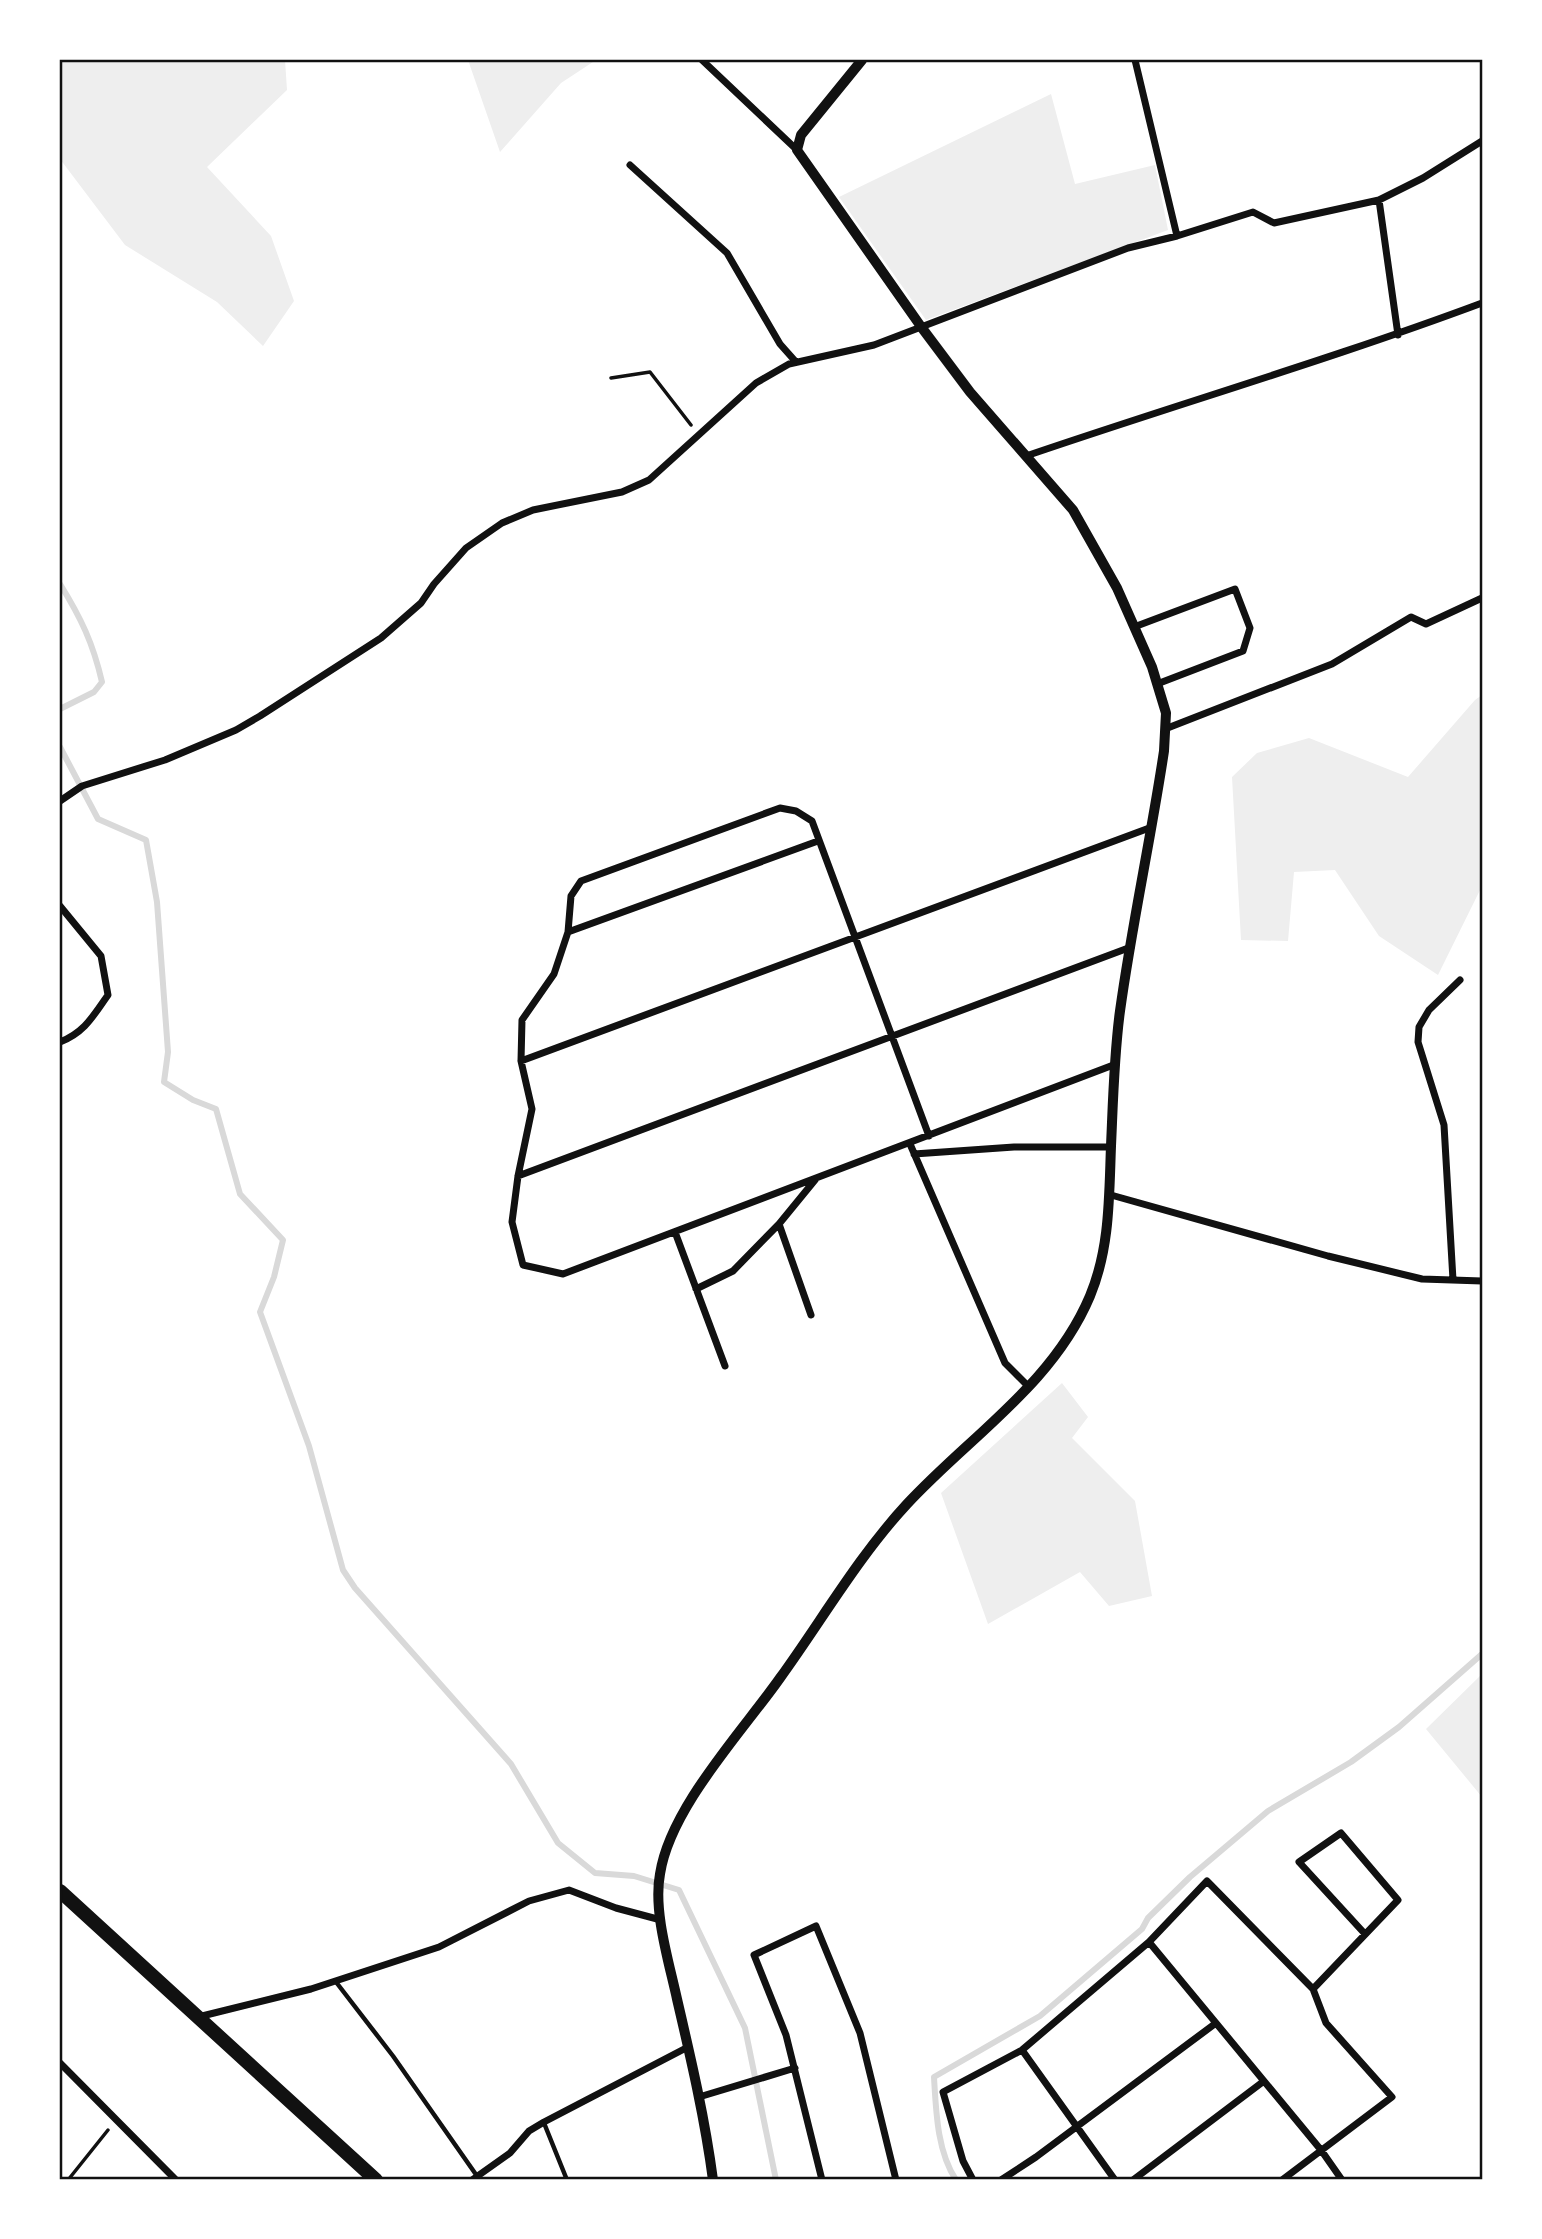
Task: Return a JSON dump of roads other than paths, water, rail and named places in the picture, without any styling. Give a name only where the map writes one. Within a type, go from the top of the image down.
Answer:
[{"type":"main road","points":[[60,1891],[376,2179]]},
{"type":"street","points":[[702,60],[797,150],[970,392],[1073,510],[1117,588],[1157,684],[1166,713],[1164,751],[1153,827],[1120,1013],[1111,1147],[1111,1195],[1104,1250],[1091,1294],[1068,1338],[1029,1387],[908,1504],[862,1559],[780,1678],[708,1774],[669,1837],[659,1876],[661,1920],[699,2097],[713,2179]]},
{"type":"street","points":[[797,150],[801,135],[862,60]]},
{"type":"street","points":[[1135,60],[1177,236]]},
{"type":"street","points":[[60,801],[82,786],[165,760],[236,730],[381,638],[421,603],[466,548],[502,523],[533,510],[622,492],[649,480],[756,383],[789,364],[874,345],[1128,248],[1253,212],[1274,223],[1379,200],[1423,178],[1482,141]]},
{"type":"street","points":[[630,165],[727,253],[780,344],[796,362]]},
{"type":"street","points":[[1379,200],[1398,335]]},
{"type":"street","points":[[1026,456],[1398,335],[1482,303]]},
{"type":"street","points":[[1134,627],[1235,589],[1250,628],[1243,651],[1157,684]]},
{"type":"street","points":[[1165,729],[1332,664],[1411,617],[1426,624],[1482,598]]},
{"type":"street","points":[[929,1136],[812,821],[796,811],[780,808],[581,881],[571,896],[568,932],[554,974],[522,1020],[521,1060],[532,1109],[518,1176],[512,1222],[523,1265],[563,1274],[910,1144],[1116,1064]]},
{"type":"street","points":[[521,1060],[1153,827]]},
{"type":"street","points":[[568,932],[818,841]]},
{"type":"street","points":[[60,906],[101,956],[108,995],[75,1036],[60,1042]]},
{"type":"street","points":[[518,1176],[1131,947]]},
{"type":"street","points":[[1453,1280],[1444,1125],[1418,1042],[1419,1027],[1429,1010],[1460,979]]},
{"type":"street","points":[[910,1144],[1005,1363],[1029,1387]]},
{"type":"street","points":[[914,1153],[1014,1147],[1111,1147]]},
{"type":"street","points":[[696,1289],[733,1271],[779,1224],[815,1180]]},
{"type":"street","points":[[1111,1195],[1328,1256],[1422,1279],[1482,1281]]},
{"type":"street","points":[[779,1224],[811,1315]]},
{"type":"street","points":[[675,1232],[725,1366]]},
{"type":"street","points":[[1313,1989],[1398,1900],[1341,1833],[1298,1862],[1365,1934]]},
{"type":"street","points":[[973,2179],[963,2161],[943,2092],[1022,2050],[1149,1942],[1207,1881],[1313,1989],[1326,2023],[1392,2098],[1282,2179]]},
{"type":"street","points":[[198,2018],[311,1989],[439,1947],[530,1901],[569,1890],[616,1909],[661,1920]]},
{"type":"street","points":[[822,2179],[786,2035],[754,1955],[816,1926],[860,2033],[896,2179]]},
{"type":"street","points":[[1149,1942],[1342,2179]]},
{"type":"street","points":[[1001,2179],[1076,2128],[1216,2023]]},
{"type":"street","points":[[475,2178],[510,2153],[529,2131],[688,2047]]},
{"type":"street","points":[[1022,2050],[1115,2179]]},
{"type":"street","points":[[60,2063],[176,2179]]},
{"type":"street","points":[[699,2097],[795,2068]]},
{"type":"street","points":[[1133,2179],[1264,2081]]},
{"type":"lane","points":[[335,1981],[393,2056],[475,2178]]},
{"type":"lane","points":[[544,2122],[567,2179]]},
{"type":"waterway","points":[[60,584],[86,631],[102,682],[94,692],[60,709]]},
{"type":"waterway","points":[[60,747],[98,819],[146,840],[157,902],[168,1052],[164,1082],[193,1100],[216,1109],[240,1194],[283,1240],[274,1277],[260,1312],[309,1446],[343,1570],[355,1588],[511,1764],[558,1843],[595,1873],[634,1876],[679,1890],[745,2028],[776,2180]]},
{"type":"waterway","points":[[956,2180],[941,2144],[934,2077],[1040,2016],[1142,1929],[1148,1918],[1190,1877],[1268,1811],[1351,1762],[1399,1727],[1482,1654]]}]
